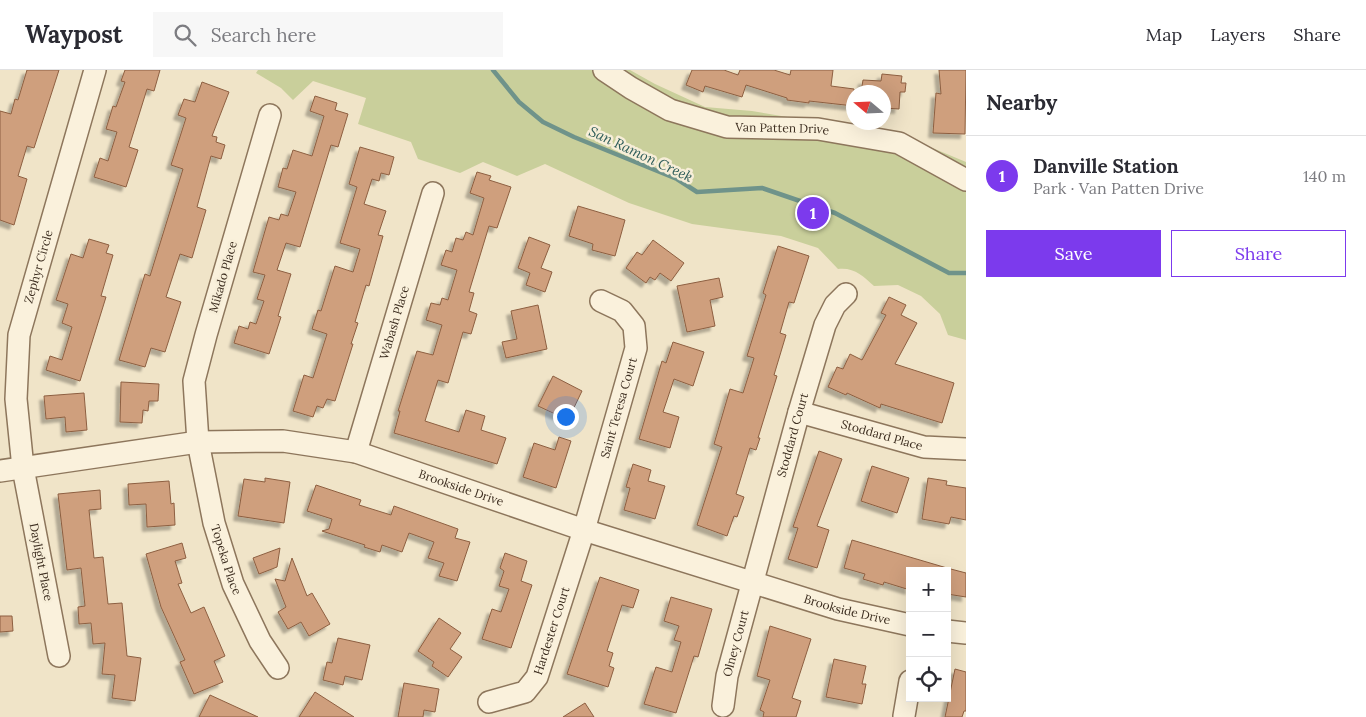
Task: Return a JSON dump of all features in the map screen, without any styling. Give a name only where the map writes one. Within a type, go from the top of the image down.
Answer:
[{"type":"street","name":"Zephyr Circle","points":[[22,468],[16,399],[19,335],[95,70]]},
{"type":"street","name":"Van Patten Drive","points":[[604,70],[635,79],[670,110],[728,127],[818,128],[898,144],[966,180]]},
{"type":"street","name":"Mikado Place","points":[[198,442],[194,381],[270,115]]},
{"type":"street","name":"Wabash Place","points":[[356,452],[433,193]]},
{"type":"street","name":"Stoddard Court","points":[[752,582],[824,326],[835,305],[846,294]]},
{"type":"street","name":"Saint Teresa Court","points":[[584,530],[636,348],[634,326],[622,312],[601,300]]},
{"type":"street","name":"Stoddard Place","points":[[799,412],[924,447],[966,449]]},
{"type":"street","name":"Brookside Drive","points":[[0,471],[198,442],[283,441],[356,452],[584,530],[838,609],[906,624]]},
{"type":"street","name":"Topeka Place","points":[[198,442],[214,523],[233,584],[260,641],[278,668]]},
{"type":"street","name":"Daylight Place","points":[[22,468],[59,656]]},
{"type":"street","name":"Hardester Court","points":[[489,702],[525,692],[536,677],[584,530]]},
{"type":"street","name":"Olney Court","points":[[723,706],[727,676],[752,582]]},
{"type":"street","points":[[951,631],[966,633]]},
{"type":"street","points":[[904,716],[906,702]]},
{"type":"green space","points":[[258,70],[630,70],[705,107],[752,111],[846,127],[846,130],[865,130],[906,137],[966,162],[966,340],[948,335],[940,314],[921,296],[898,285],[874,286],[854,271],[838,269],[818,248],[781,236],[692,224],[629,203],[545,164],[517,176],[483,162],[460,173],[418,159],[411,142],[358,124],[366,98],[313,81],[293,100],[281,88],[256,73]]},
{"type":"building","points":[[27,70],[59,70],[34,148],[27,146],[18,176],[27,179],[14,225],[0,220],[0,111],[11,114],[15,99],[18,100]]},
{"type":"building","points":[[125,70],[160,70],[154,91],[147,89],[129,147],[138,150],[126,187],[94,177],[100,158],[108,161],[117,132],[106,129],[113,106],[116,107],[125,82],[121,81]]},
{"type":"building","points":[[692,70],[724,70],[738,75],[740,70],[774,70],[790,75],[791,70],[833,70],[831,86],[846,88],[846,105],[787,100],[787,98],[746,85],[742,97],[705,86],[703,92],[686,85]]},
{"type":"building","points":[[939,70],[966,70],[965,134],[933,133],[936,93],[941,94]]},
{"type":"building","points":[[882,74],[902,76],[901,83],[906,83],[905,92],[900,92],[899,109],[891,108],[891,85],[862,85],[863,80],[881,81]]},
{"type":"building","points":[[202,82],[229,92],[212,136],[217,137],[216,142],[225,145],[221,159],[211,156],[197,207],[206,210],[192,258],[180,254],[166,297],[181,302],[165,352],[151,348],[145,367],[119,360],[145,274],[150,276],[183,169],[171,165],[186,118],[178,115],[184,99],[195,102]]},
{"type":"building","points":[[315,96],[337,103],[335,110],[348,114],[338,147],[331,145],[300,247],[286,243],[277,270],[291,274],[278,316],[281,317],[269,354],[234,343],[239,326],[248,329],[250,322],[256,324],[264,301],[257,299],[265,275],[253,272],[269,217],[279,220],[281,214],[288,216],[296,192],[278,187],[283,168],[287,169],[293,150],[312,156],[324,116],[310,111]]},
{"type":"building","points":[[360,147],[394,157],[389,175],[381,173],[379,181],[372,179],[364,204],[386,211],[378,235],[383,236],[369,286],[366,285],[355,322],[358,323],[351,344],[353,344],[335,401],[327,399],[323,408],[317,406],[313,417],[293,411],[304,375],[313,378],[327,334],[312,329],[318,310],[321,311],[335,266],[353,272],[360,249],[340,243],[357,187],[349,184]]},
{"type":"building","points":[[477,172],[491,176],[489,180],[511,187],[497,228],[489,226],[469,292],[474,293],[469,311],[477,314],[471,334],[463,332],[448,383],[438,380],[425,421],[459,432],[466,410],[485,416],[481,430],[506,438],[497,464],[394,433],[400,411],[398,411],[417,351],[433,355],[442,325],[426,320],[431,303],[440,305],[442,298],[448,300],[457,270],[441,265],[446,250],[452,252],[456,238],[463,240],[466,232],[473,235],[484,198],[470,193]]},
{"type":"building","points":[[578,206],[625,220],[615,256],[592,250],[593,244],[569,236]]},
{"type":"building","points":[[529,237],[550,245],[541,268],[552,272],[545,292],[526,285],[530,273],[518,268]]},
{"type":"building","points":[[89,239],[109,245],[106,253],[113,255],[101,296],[106,297],[80,381],[46,370],[50,356],[62,360],[72,327],[62,323],[68,304],[56,300],[71,254],[83,258]]},
{"type":"building","points":[[653,240],[684,263],[671,281],[660,273],[655,280],[650,277],[646,283],[626,268],[637,252],[642,255]]},
{"type":"building","points":[[778,246],[809,256],[794,303],[789,302],[780,333],[786,335],[774,375],[777,376],[756,450],[750,448],[736,494],[744,497],[737,517],[734,516],[727,536],[697,525],[722,447],[714,444],[730,389],[743,393],[754,358],[747,356],[766,295],[763,293]]},
{"type":"building","points":[[719,278],[723,297],[710,300],[715,326],[687,332],[677,286]]},
{"type":"building","points":[[889,297],[906,305],[901,315],[917,323],[895,364],[954,383],[942,423],[881,404],[880,408],[847,393],[846,395],[828,387],[837,367],[843,369],[850,354],[862,360],[886,315],[881,313]]},
{"type":"building","points":[[538,305],[547,349],[506,358],[502,342],[517,339],[511,311]]},
{"type":"building","points":[[673,342],[704,352],[693,386],[674,379],[663,412],[679,417],[670,448],[639,439],[662,361],[666,363]]},
{"type":"building","points":[[553,376],[582,391],[568,420],[538,406]]},
{"type":"building","points":[[121,382],[159,384],[158,401],[149,401],[148,411],[143,410],[142,423],[120,422]]},
{"type":"building","points":[[84,393],[87,430],[66,432],[65,417],[46,419],[44,396]]},
{"type":"building","points":[[559,437],[571,441],[556,488],[523,477],[534,443],[555,450]]},
{"type":"building","points":[[819,451],[842,459],[817,526],[829,530],[817,568],[788,559],[798,528],[793,527]]},
{"type":"building","points":[[633,464],[651,470],[648,481],[665,486],[655,519],[624,510],[630,488],[626,487]]},
{"type":"building","points":[[872,466],[909,478],[897,513],[861,501]]},
{"type":"building","points":[[265,478],[290,482],[284,523],[238,516],[244,479],[265,482]]},
{"type":"building","points":[[928,478],[947,481],[946,485],[966,488],[966,520],[951,517],[949,524],[922,519]]},
{"type":"building","points":[[169,481],[171,504],[174,503],[175,525],[147,527],[146,504],[129,505],[128,484]]},
{"type":"building","points":[[316,485],[361,500],[359,505],[391,515],[394,506],[458,529],[455,538],[470,542],[457,581],[439,576],[444,563],[428,558],[434,542],[409,533],[402,552],[382,545],[380,552],[322,531],[329,529],[332,519],[307,511]]},
{"type":"building","points":[[100,490],[101,509],[89,510],[94,558],[103,557],[108,604],[122,603],[127,656],[141,658],[135,701],[112,698],[115,675],[102,674],[105,643],[93,644],[91,623],[79,624],[78,607],[85,606],[81,568],[67,570],[58,494]]},
{"type":"building","points":[[852,540],[944,567],[906,567],[906,589],[884,582],[883,585],[863,579],[865,574],[844,568]]},
{"type":"building","points":[[182,543],[186,558],[175,561],[182,583],[178,584],[191,613],[204,607],[225,656],[214,661],[223,682],[194,694],[180,662],[185,660],[161,607],[146,554]]},
{"type":"building","points":[[280,548],[277,567],[259,574],[253,558]]},
{"type":"building","points":[[505,553],[527,561],[521,581],[532,585],[511,648],[482,639],[492,609],[501,612],[509,589],[499,586],[504,571],[500,568]]},
{"type":"building","points":[[292,558],[307,596],[312,593],[330,624],[309,636],[301,622],[288,629],[278,612],[286,607],[275,579],[285,581]]},
{"type":"building","points":[[951,569],[966,573],[966,597],[951,595]]},
{"type":"building","points":[[600,577],[639,590],[633,608],[622,605],[607,651],[613,653],[609,666],[614,668],[608,687],[567,674]]},
{"type":"building","points":[[671,597],[712,609],[698,657],[694,656],[676,713],[644,704],[656,667],[672,672],[681,642],[674,640],[679,626],[664,621]]},
{"type":"building","points":[[0,616],[12,616],[13,631],[0,632]]},
{"type":"building","points":[[439,618],[461,633],[450,649],[462,657],[448,677],[432,666],[434,662],[418,651]]},
{"type":"building","points":[[770,626],[811,639],[792,698],[801,701],[796,717],[763,717],[764,712],[760,710],[770,680],[757,676]]},
{"type":"building","points":[[338,638],[370,645],[362,680],[345,676],[343,685],[323,680],[327,662],[332,663]]},
{"type":"building","points":[[834,659],[866,666],[862,684],[866,684],[862,704],[826,697]]},
{"type":"building","points":[[955,669],[966,672],[966,711],[964,711],[962,717],[945,717],[948,702],[951,702],[951,688]]},
{"type":"building","points":[[404,683],[439,689],[435,712],[424,710],[423,717],[398,717]]},
{"type":"building","points":[[315,692],[354,717],[299,717]]},
{"type":"building","points":[[210,695],[258,717],[199,717]]},
{"type":"building","points":[[585,703],[594,717],[563,717]]},
{"type":"waterway","name":"San Ramon Creek","points":[[493,70],[519,102],[543,122],[574,137],[677,179],[697,192],[762,188],[835,213],[949,273],[966,273]]},
{"type":"place","name":"Danville Station","points":[[813,213]]}]
